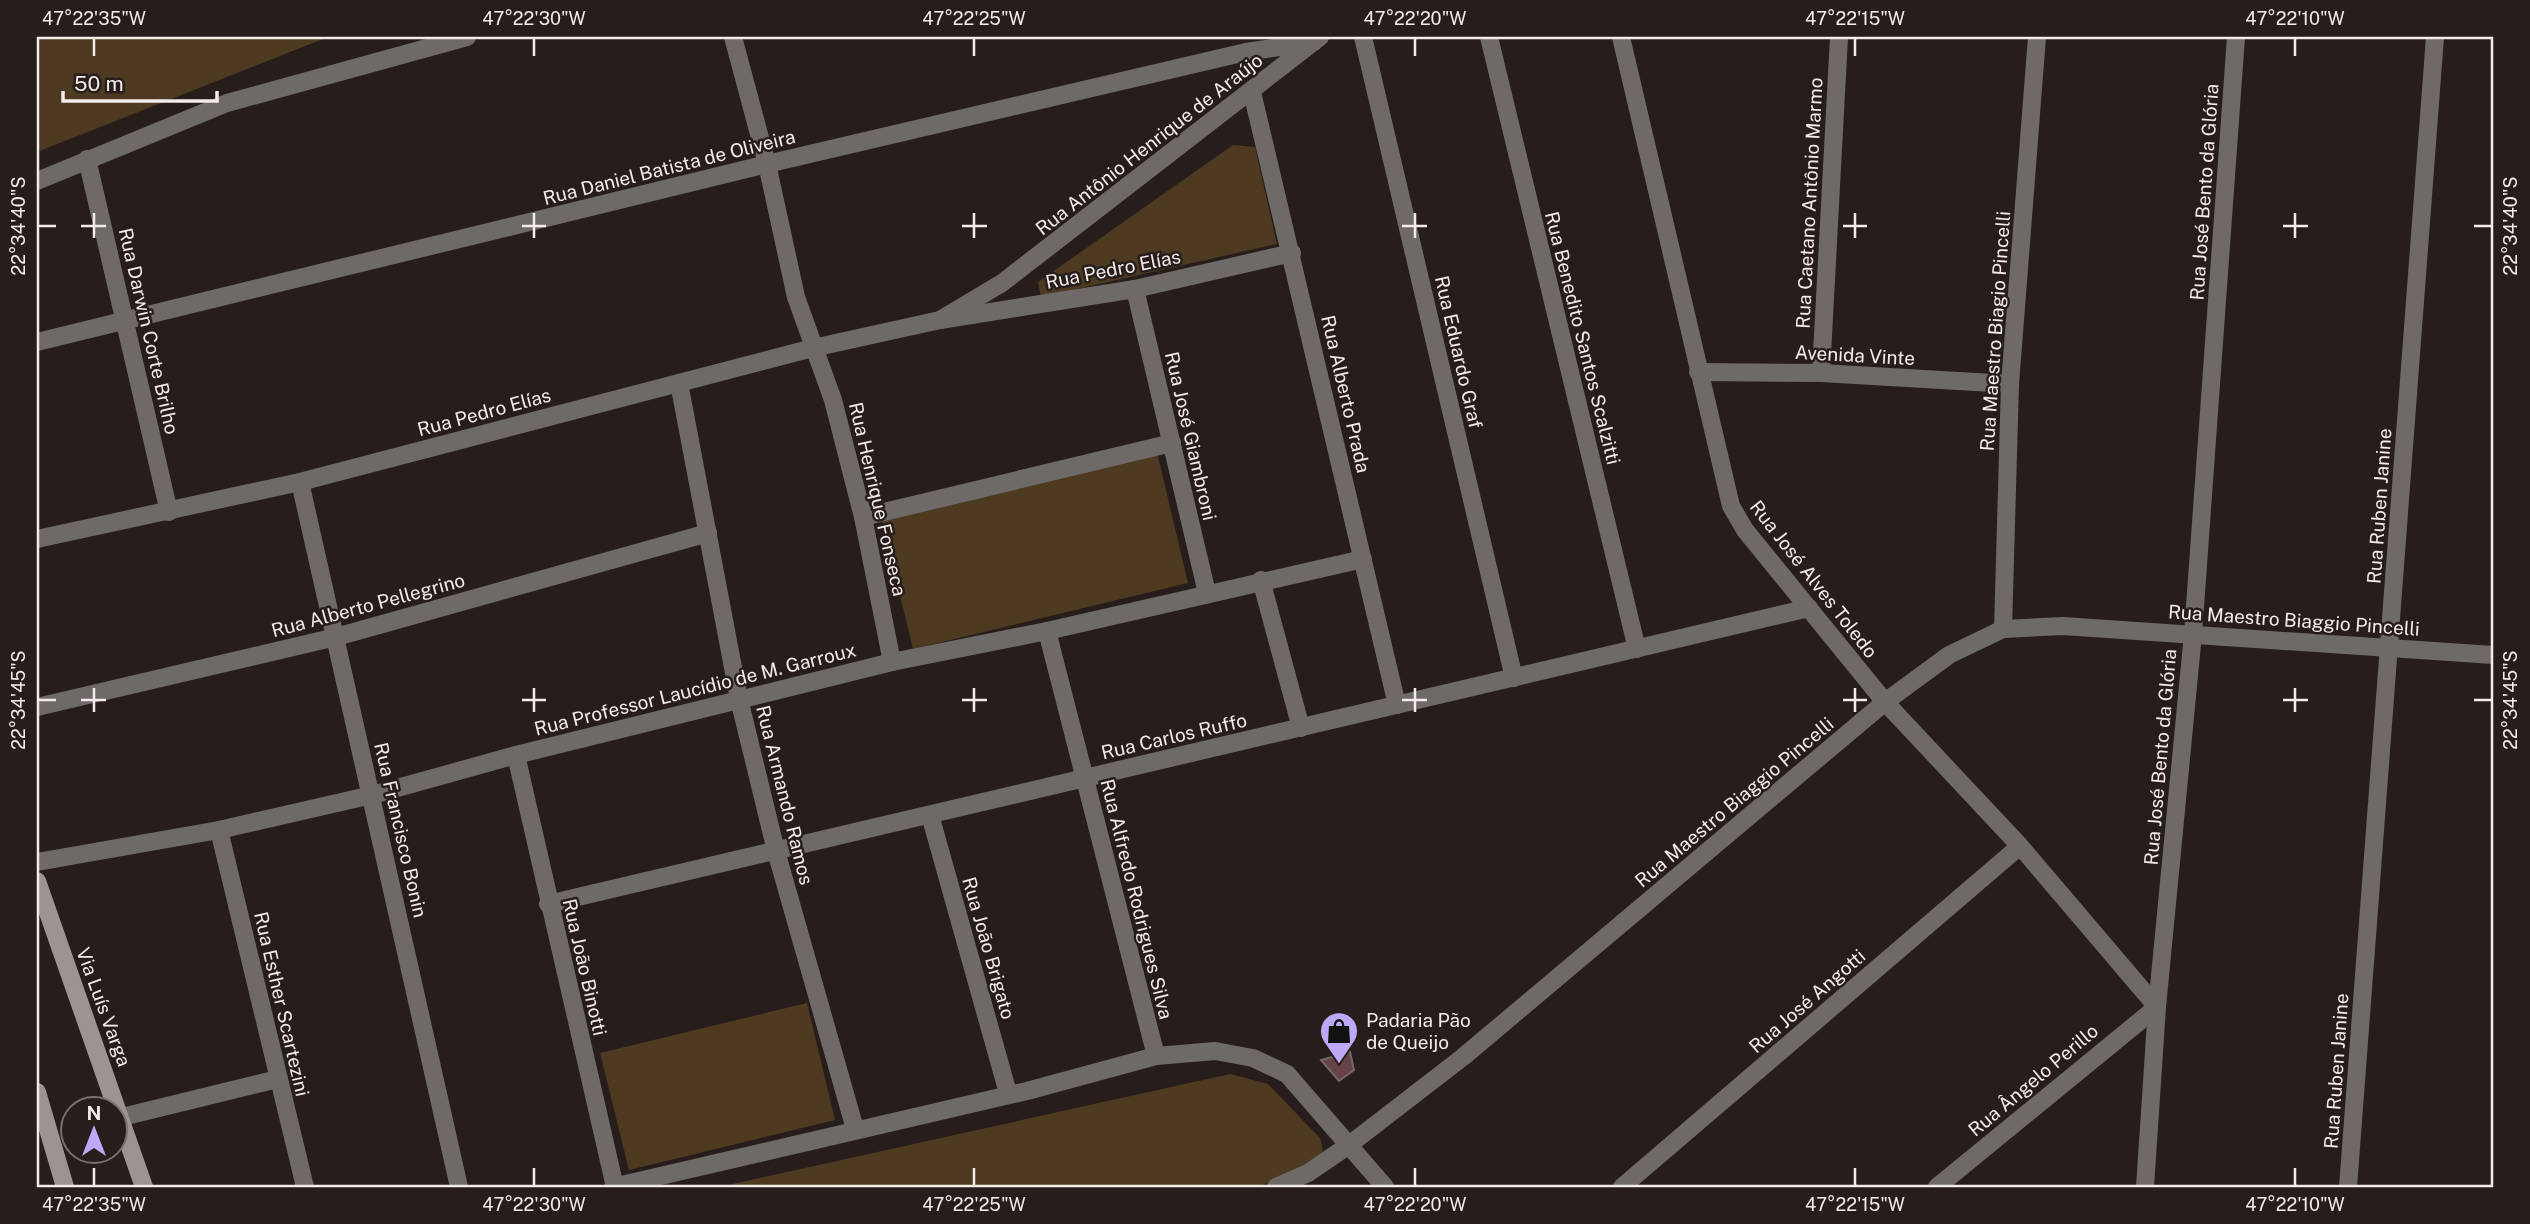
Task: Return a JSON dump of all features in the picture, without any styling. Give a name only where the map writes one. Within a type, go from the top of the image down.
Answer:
[{"type":"main road","name":"Via Luís Varga","points":[[37,881],[114,1094]]},
{"type":"main road","points":[[37,1092],[65,1187]]},
{"type":"main road","name":"Via Luís Varga","points":[[130,1142],[144,1187]]},
{"type":"street","points":[[37,181],[227,103],[467,37]]},
{"type":"street","name":"Rua Henrique Fonseca","points":[[733,37],[767,164],[796,297],[833,400],[863,517],[892,662]]},
{"type":"street","name":"Rua Eduardo Graf","points":[[1363,37],[1514,678]]},
{"type":"street","name":"Rua Benedito Santos Scalzitti","points":[[1489,37],[1637,649]]},
{"type":"street","name":"Rua José Alves Toledo","points":[[1621,37],[1731,506],[1745,530],[1885,702],[2020,846],[2157,1007]]},
{"type":"street","name":"Rua Caetano Antônio Marmo","points":[[1821,373],[1839,37]]},
{"type":"street","name":"Rua Maestro Biagio Pincelli","points":[[2004,629],[2010,384],[2037,37]]},
{"type":"street","name":"Rua José Bento da Glória","points":[[2145,1187],[2157,1007],[2193,634],[2236,37]]},
{"type":"street","name":"Rua Ruben Janine","points":[[2348,1187],[2435,37]]},
{"type":"street","name":"Rua Daniel Batista de Oliveira","points":[[37,342],[767,164],[1246,52],[1317,40]]},
{"type":"street","name":"Rua Antônio Henrique de Araújo","points":[[1002,283],[1317,40]]},
{"type":"street","name":"Rua Alberto Prada","points":[[1252,92],[1397,705]]},
{"type":"street","name":"Rua Darwin Corte Brilho","points":[[88,159],[169,512]]},
{"type":"street","name":"Rua Pedro Elías","points":[[37,539],[300,482],[813,348],[940,320],[1135,289],[1292,253]]},
{"type":"street","name":"Rua Pedro Elías","points":[[940,320],[1002,283]]},
{"type":"street","name":"Rua José Giambroni","points":[[1135,289],[1207,593]]},
{"type":"street","name":"Avenida Vinte","points":[[1698,372],[1821,373],[2010,384]]},
{"type":"street","name":"Rua Armando Ramos","points":[[679,383],[739,699],[775,851],[855,1129]]},
{"type":"street","points":[[863,517],[1172,443]]},
{"type":"street","name":"Rua Francisco Bonin","points":[[300,482],[459,1187]]},
{"type":"street","name":"Rua Alberto Pellegrino","points":[[37,707],[336,637],[708,533]]},
{"type":"street","name":"Rua Professor Laucídio de M. Garroux","points":[[37,862],[219,830],[372,795],[516,755],[892,662],[1047,631],[1261,580],[1363,559]]},
{"type":"street","points":[[1261,580],[1301,728]]},
{"type":"street","name":"Rua Carlos Ruffo","points":[[548,904],[1809,608]]},
{"type":"street","name":"Rua Maestro Biaggio Pincelli","points":[[1276,1187],[1308,1173],[1349,1145],[1463,1057],[1885,702],[1949,655],[2004,629],[2063,626],[2493,655]]},
{"type":"street","name":"Rua Alfredo Rodrigues Silva","points":[[1047,631],[1156,1056]]},
{"type":"street","name":"Rua João Binotti","points":[[516,755],[614,1187]]},
{"type":"street","name":"Rua João Brigato","points":[[930,815],[1008,1093]]},
{"type":"street","name":"Rua Esther Scartezini","points":[[219,830],[305,1187]]},
{"type":"street","name":"Rua José Angotti","points":[[1622,1187],[2020,846]]},
{"type":"street","name":"Rua Ângelo Perillo","points":[[1937,1187],[2157,1007]]},
{"type":"street","points":[[614,1187],[1156,1056],[1215,1051],[1253,1058],[1287,1073],[1385,1187]]},
{"type":"street","points":[[130,1115],[278,1079]]},
{"type":"shaded area","points":[[37,37],[328,37],[37,152]]},
{"type":"shaded area","points":[[1233,145],[1255,147],[1277,244],[1041,297],[1038,282]]},
{"type":"shaded area","points":[[1156,448],[1188,583],[913,649],[880,513]]},
{"type":"shaded area","points":[[807,1003],[835,1120],[629,1170],[600,1053]]},
{"type":"shaded area","points":[[1230,1074],[1268,1084],[1320,1138],[1323,1150],[1317,1163],[1257,1187],[719,1187]]},
{"type":"building","name":"Padaria Pão de Queijo","points":[[1350,1052],[1354,1070],[1339,1081],[1321,1060]]},
{"type":"place","name":"Padaria Pão de Queijo","points":[[1339,1065]]}]
